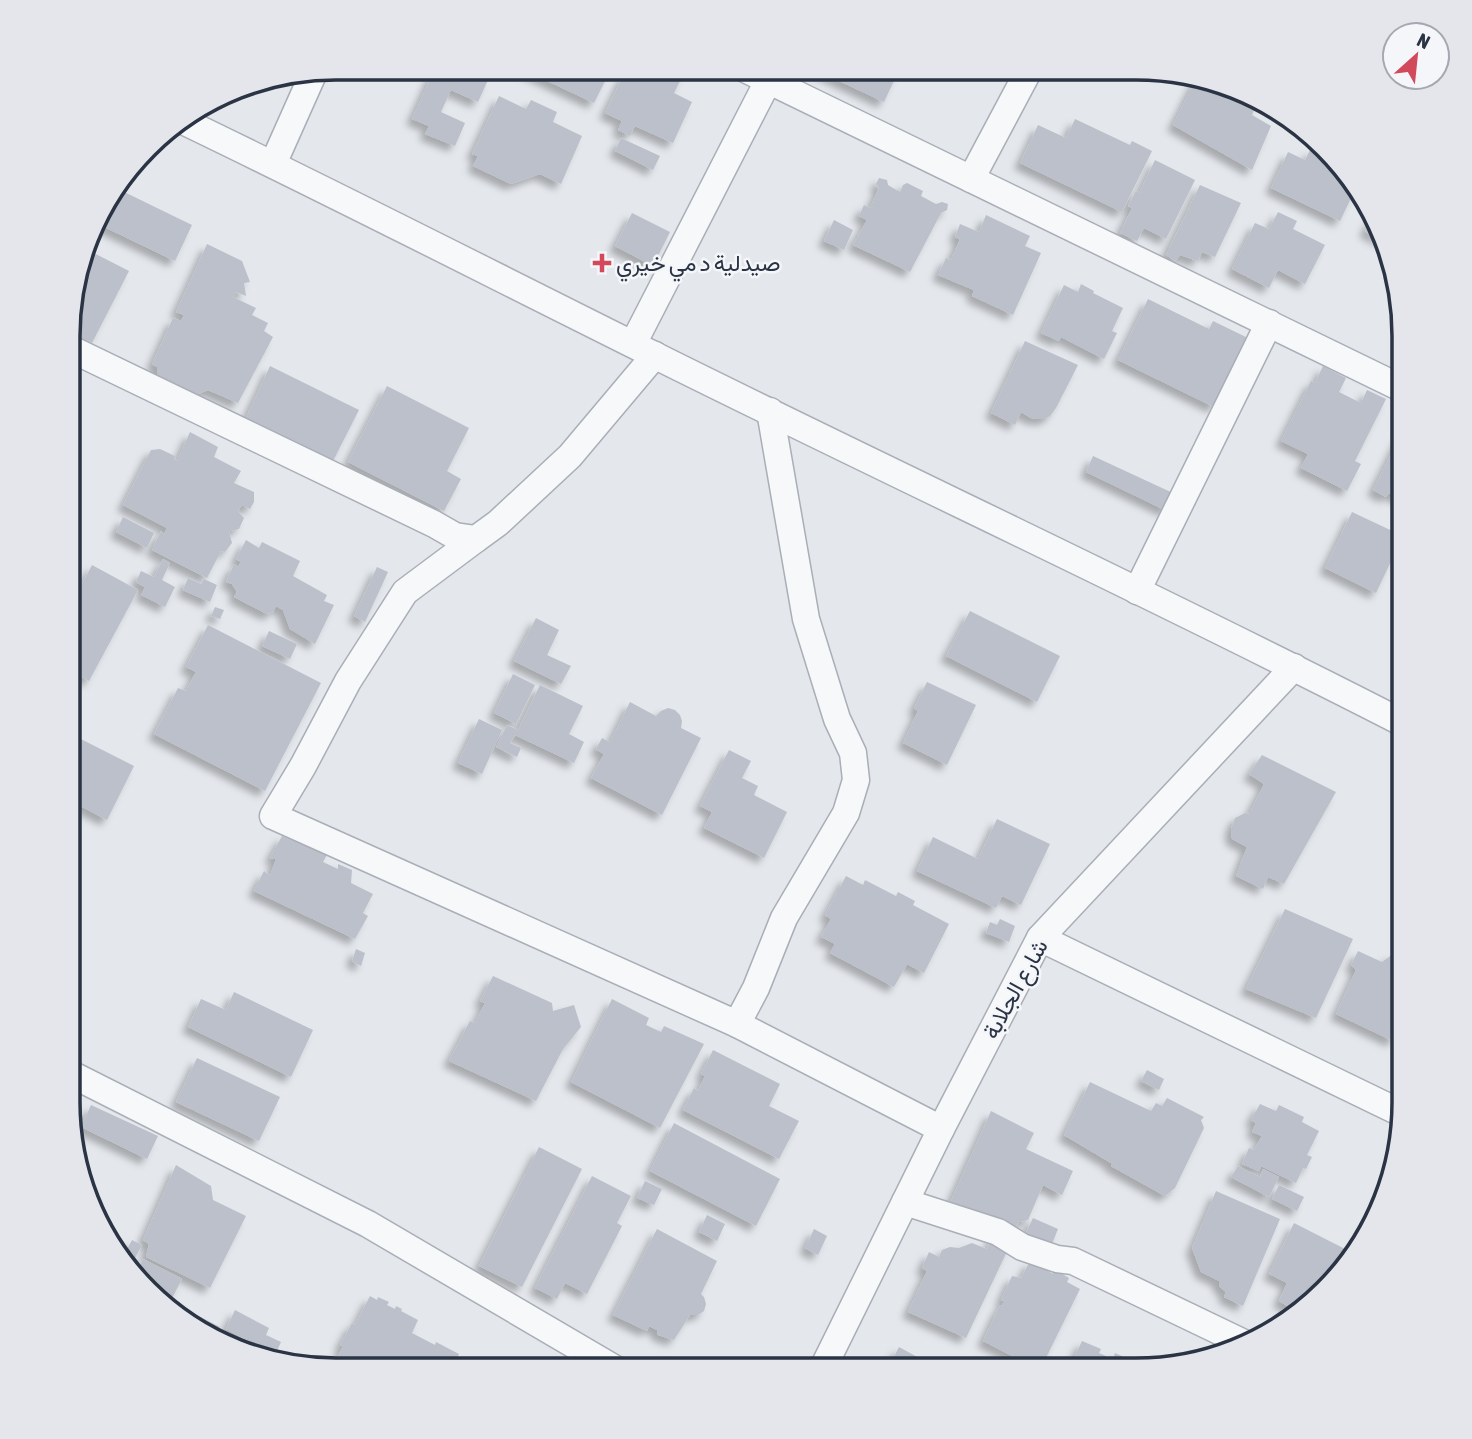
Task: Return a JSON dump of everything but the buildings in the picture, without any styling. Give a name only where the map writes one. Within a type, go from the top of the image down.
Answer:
[{"type":"street","points":[[754,80],[644,350],[570,456],[498,523],[405,592],[348,681],[273,816],[737,1024],[941,1129]]},
{"type":"street","points":[[766,80],[1392,384]]},
{"type":"street","points":[[971,179],[1024,80]]},
{"type":"street","points":[[273,164],[309,82]]},
{"type":"street","points":[[192,125],[1392,717]]},
{"type":"street","points":[[1137,591],[1269,323]]},
{"type":"street","points":[[80,353],[455,536],[476,540]]},
{"type":"street","points":[[737,1024],[756,988],[784,918],[846,813],[856,780],[853,753],[837,719],[806,619],[769,411]]},
{"type":"street","name":"شارع الجلابة","points":[[827,1359],[941,1129],[1040,938],[1294,667]]},
{"type":"street","points":[[1040,938],[1392,1109]]},
{"type":"street","points":[[80,1079],[368,1224],[596,1359]]},
{"type":"street","points":[[905,1202],[998,1232],[1022,1247],[1057,1259],[1073,1261],[1235,1339]]},
{"type":"place","name":"صيدلية د مي خيري","points":[[602,263]]}]
